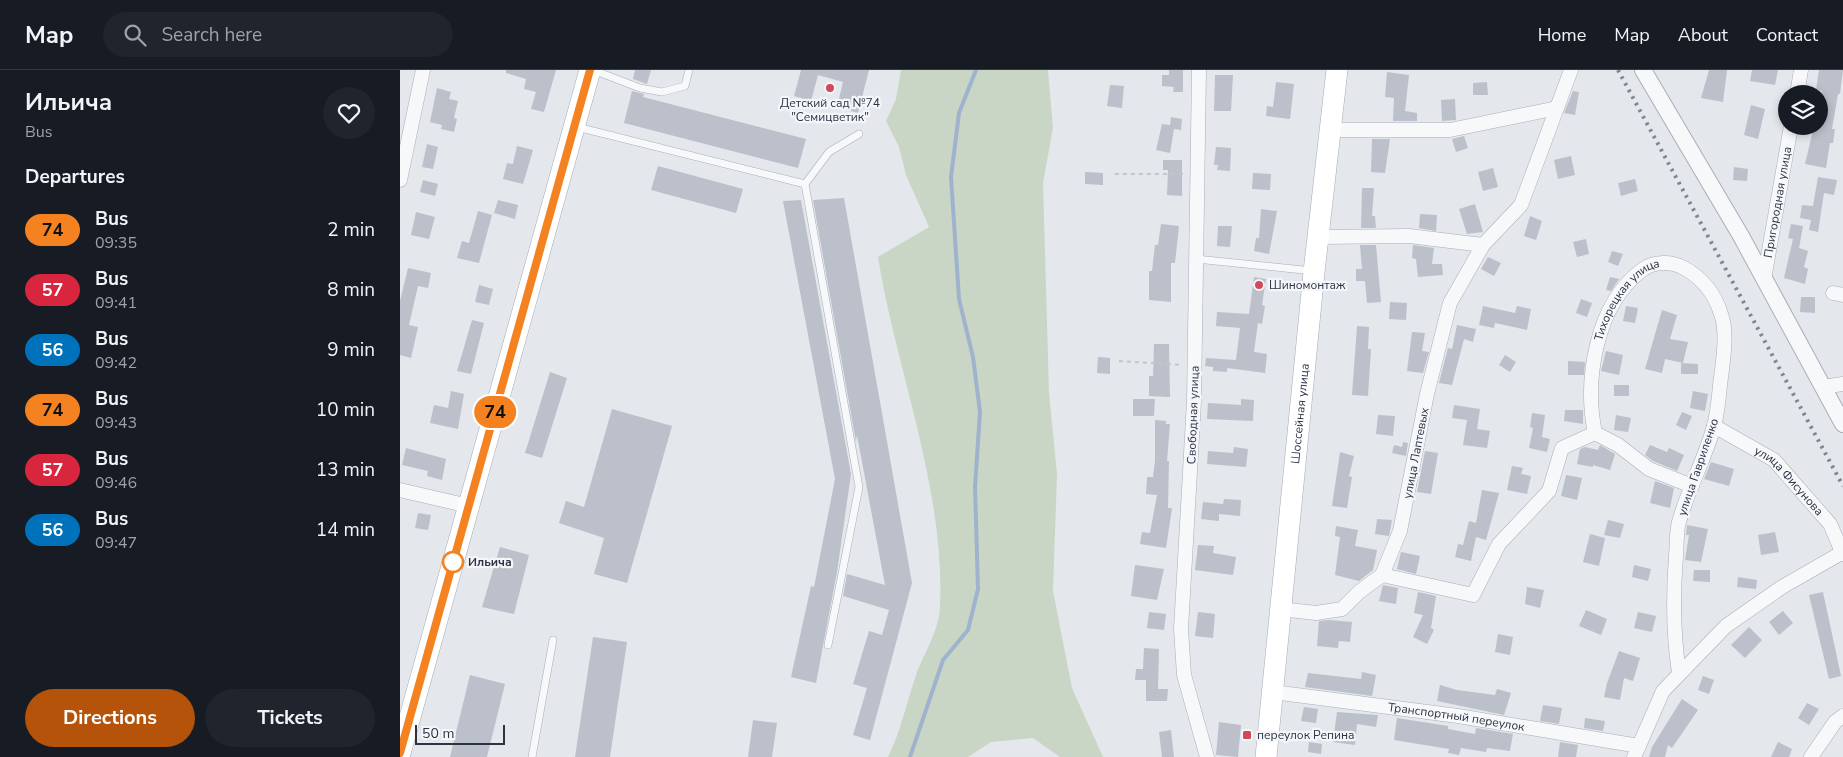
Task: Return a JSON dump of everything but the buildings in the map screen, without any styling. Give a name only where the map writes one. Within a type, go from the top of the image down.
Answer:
[{"type":"main road","points":[[400,753],[404,725],[469,506],[591,70]]},
{"type":"main road","name":"Шоссейная улица","points":[[1266,757],[1314,272],[1337,70]]},
{"type":"street","points":[[400,180],[422,70]]},
{"type":"street","name":"Свободная улица","points":[[1198,70],[1195,366],[1180,629],[1184,675],[1207,757]]},
{"type":"street","name":"улица Лаптевых","points":[[1382,575],[1400,531],[1427,394],[1450,303],[1483,245],[1521,206],[1571,70]]},
{"type":"street","points":[[1643,70],[1764,279],[1843,424]]},
{"type":"street","points":[[1799,85],[1802,70]]},
{"type":"street","points":[[1330,130],[1450,130],[1557,108]]},
{"type":"street","name":"Пригородная улица","points":[[1764,279],[1789,135]]},
{"type":"street","points":[[1319,237],[1409,236],[1483,245]]},
{"type":"street","name":"Тихорецкая улица","points":[[1595,433],[1591,390],[1596,352],[1610,306],[1630,278],[1647,267],[1660,263],[1678,264],[1697,275],[1712,292],[1721,314],[1724,351]]},
{"type":"street","name":"улица Гавриленко","points":[[1679,673],[1674,639],[1674,582],[1679,524],[1714,426],[1724,351]]},
{"type":"street","points":[[1822,387],[1843,384]]},
{"type":"street","name":"улица Фисунова","points":[[1714,426],[1774,460],[1830,524],[1843,553]]},
{"type":"street","points":[[1280,609],[1316,613],[1342,609],[1359,592],[1382,575],[1472,595],[1499,544],[1549,491],[1562,448],[1595,433],[1618,445],[1649,469],[1692,486]]},
{"type":"street","points":[[400,490],[469,506]]},
{"type":"street","points":[[1636,751],[1663,691],[1726,626],[1782,588],[1843,553]]},
{"type":"street","name":"Транспортный переулок","points":[[1273,692],[1458,716],[1636,751]]},
{"type":"street","points":[[1811,757],[1835,722],[1843,716]]},
{"type":"lane","points":[[591,70],[640,88],[662,92],[685,86],[689,70]]},
{"type":"lane","points":[[574,126],[805,184]]},
{"type":"lane","points":[[828,645],[859,487],[805,184],[829,152],[859,134]]},
{"type":"lane","points":[[1196,259],[1314,272]]},
{"type":"lane","points":[[532,757],[553,640]]},
{"type":"path","points":[[1115,174],[1197,174]]},
{"type":"path","points":[[1119,361],[1195,366]]},
{"type":"green space","points":[[901,70],[1048,70],[1053,128],[1043,183],[1049,393],[1057,474],[1053,591],[1072,688],[1103,757],[1060,757],[1033,738],[991,742],[968,757],[888,757],[893,747],[916,675],[937,625],[940,607],[940,562],[928,474],[886,301],[878,257],[929,227],[906,175],[899,147],[886,121],[896,99]]},
{"type":"waterway","points":[[910,757],[943,660],[968,630],[978,589],[975,487],[980,412],[973,357],[959,299],[951,177],[959,113],[976,70]]},
{"type":"railway","points":[[1618,70],[1843,486]]},
{"type":"bus line","name":"74","points":[[400,753],[590,70]]},
{"type":"place","name":"Детский сад №74 \"Семицветик\"","points":[[830,88]]},
{"type":"place","name":"Шиномонтаж","points":[[1259,285]]},
{"type":"place","name":"Ильича","points":[[453,562]]},
{"type":"place","name":"переулок Репина","points":[[1247,735]]}]
